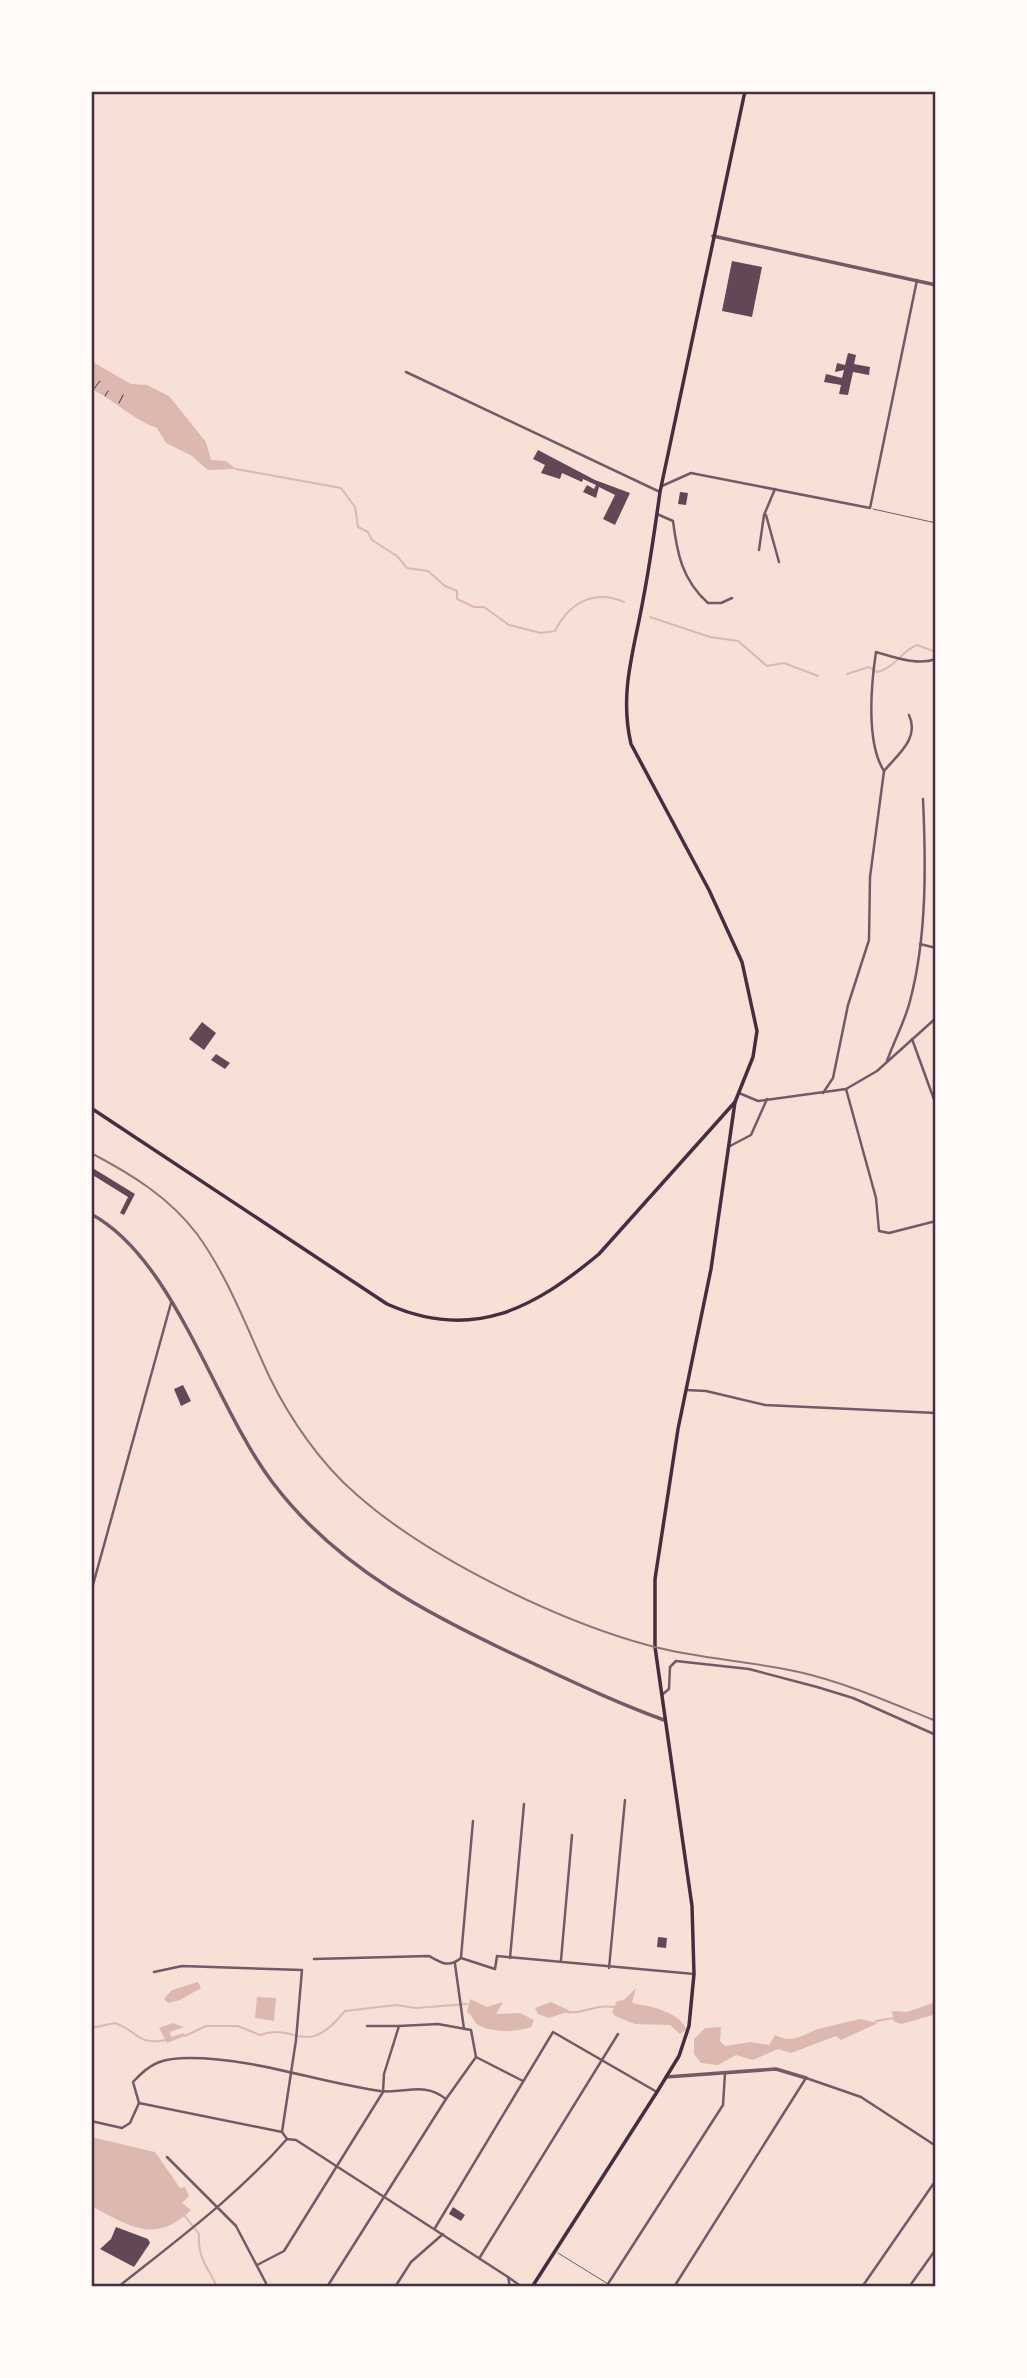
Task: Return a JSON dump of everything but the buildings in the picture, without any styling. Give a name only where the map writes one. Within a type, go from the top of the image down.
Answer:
[{"type":"main road","points":[[532,2287],[657,2092],[689,2026],[694,1974],[692,1906],[654,1647],[655,1578],[685,1390],[710,1269],[735,1102],[753,1057],[757,1031],[742,962],[709,890],[631,744],[625,718],[624,692],[660,492],[745,91]]},
{"type":"main road","points":[[91,1108],[387,1304],[436,1321],[468,1321],[519,1308],[543,1296],[585,1266],[599,1254],[735,1102]]},
{"type":"street","points":[[713,236],[936,285]]},
{"type":"street","points":[[662,486],[691,473],[870,508],[917,280]]},
{"type":"street","points":[[406,372],[660,492]]},
{"type":"street","points":[[759,550],[765,512],[775,489]]},
{"type":"street","points":[[765,512],[779,562]]},
{"type":"street","points":[[657,514],[673,521],[677,558],[699,595],[708,603],[721,603],[732,598]]},
{"type":"street","points":[[884,771],[874,757],[871,727],[876,652],[902,659],[936,659]]},
{"type":"street","points":[[823,1093],[833,1078],[848,1005],[869,940],[870,877],[884,771],[892,759],[908,746],[913,724],[909,715]]},
{"type":"street","points":[[887,1061],[910,1002],[920,944],[926,869],[923,799]]},
{"type":"street","points":[[920,944],[936,948]]},
{"type":"street","points":[[739,1093],[758,1101],[846,1089],[877,1071],[936,1018]]},
{"type":"street","points":[[912,1038],[936,1105]]},
{"type":"street","points":[[846,1089],[876,1198],[879,1231],[889,1233],[936,1221]]},
{"type":"street","points":[[729,1146],[751,1135],[767,1099]]},
{"type":"street","points":[[91,1214],[119,1232],[140,1254],[172,1303],[238,1430],[274,1485],[299,1513],[367,1574],[441,1620],[614,1701],[664,1720]]},
{"type":"street","points":[[91,1592],[172,1303]]},
{"type":"street","points":[[685,1390],[706,1391],[765,1405],[936,1413]]},
{"type":"street","points":[[662,1695],[669,1689],[670,1667],[676,1661],[749,1669],[853,1698],[936,1735]]},
{"type":"street","points":[[610,1968],[625,1800]]},
{"type":"street","points":[[510,1958],[524,1804]]},
{"type":"street","points":[[314,1959],[429,1956],[443,1965],[454,1964],[461,1958],[473,1821]]},
{"type":"street","points":[[561,1960],[572,1835]]},
{"type":"street","points":[[461,1958],[495,1969],[497,1956],[694,1974]]},
{"type":"street","points":[[454,1964],[464,2029]]},
{"type":"street","points":[[153,1972],[182,1966],[302,1970],[292,2074],[282,2133]]},
{"type":"street","points":[[327,2287],[446,2099],[476,2057],[471,2030],[438,2024],[367,2026]]},
{"type":"street","points":[[257,2265],[284,2251],[339,2168],[383,2092],[384,2074],[399,2026]]},
{"type":"street","points":[[435,2228],[553,2032],[657,2092]]},
{"type":"street","points":[[480,2258],[604,2061],[618,2034]]},
{"type":"street","points":[[476,2057],[523,2081]]},
{"type":"street","points":[[91,2121],[122,2128],[130,2123],[139,2103],[133,2082],[148,2066],[157,2062],[188,2058],[220,2060],[383,2092],[426,2088],[446,2099]]},
{"type":"street","points":[[666,2077],[776,2069],[861,2097],[936,2146]]},
{"type":"street","points":[[607,2286],[723,2105],[725,2072]]},
{"type":"street","points":[[674,2287],[806,2078]]},
{"type":"street","points":[[139,2103],[282,2133],[287,2139],[296,2140],[435,2228],[522,2287]]},
{"type":"street","points":[[118,2287],[200,2224],[287,2139]]},
{"type":"street","points":[[167,2157],[236,2226],[268,2287]]},
{"type":"street","points":[[862,2287],[936,2180]]},
{"type":"street","points":[[395,2287],[411,2262],[443,2234]]},
{"type":"street","points":[[909,2287],[936,2249]]},
{"type":"street","points":[[508,2277],[510,2287]]},
{"type":"lane","points":[[870,508],[936,523]]},
{"type":"lane","points":[[556,2252],[607,2286],[613,2287]]},
{"type":"path","points":[[93,390],[100,381]]},
{"type":"path","points":[[105,396],[108,391]]},
{"type":"path","points":[[119,403],[123,395]]},
{"type":"shaded area","points":[[91,361],[131,384],[147,385],[169,396],[206,442],[211,460],[226,461],[236,469],[208,470],[192,456],[166,443],[157,428],[91,389]]},
{"type":"shaded area","points":[[198,1982],[201,1988],[180,2000],[168,2003],[164,1999],[172,1990]]},
{"type":"shaded area","points":[[636,1988],[632,2002],[672,2015],[684,2024],[686,2030],[680,2034],[670,2025],[635,2024],[615,2016],[612,2012],[617,2001],[624,2000]]},
{"type":"shaded area","points":[[257,1997],[276,1998],[274,2021],[255,2018]]},
{"type":"shaded area","points":[[470,1999],[487,2007],[503,2002],[496,2014],[520,2013],[534,2020],[531,2027],[519,2030],[499,2031],[486,2028],[478,2025],[467,2012]]},
{"type":"shaded area","points":[[551,2002],[570,2011],[549,2018],[538,2014],[535,2008]]},
{"type":"shaded area","points":[[936,2002],[936,2014],[902,2024],[894,2022],[892,2011],[907,2012]]},
{"type":"shaded area","points":[[860,2019],[878,2023],[841,2040],[836,2036],[791,2053],[778,2049],[753,2060],[736,2055],[718,2065],[701,2063],[694,2054],[694,2039],[705,2028],[721,2027],[720,2041],[725,2046],[751,2042],[769,2045],[775,2035],[794,2038]]},
{"type":"shaded area","points":[[173,2023],[184,2027],[170,2032],[171,2037],[184,2033],[185,2036],[167,2043],[159,2028]]},
{"type":"shaded area","points":[[91,2137],[155,2152],[180,2188],[185,2187],[189,2196],[182,2203],[191,2210],[166,2227],[142,2229],[91,2206]]},
{"type":"waterway","points":[[236,469],[341,488],[355,507],[358,527],[368,532],[372,540],[397,556],[407,568],[428,571],[445,586],[457,591],[457,599],[474,607],[484,607],[509,625],[541,633],[555,631],[567,613],[584,601],[603,597],[624,602]]},
{"type":"waterway","points":[[650,617],[710,637],[738,641],[767,666],[784,663],[818,676]]},
{"type":"waterway","points":[[847,674],[869,667],[877,672],[883,670],[917,645],[936,652]]},
{"type":"waterway","points":[[185,2036],[206,2026],[238,2026],[260,2035],[273,2032],[311,2037],[331,2026],[345,2011],[396,2005],[416,2008],[467,2004]]},
{"type":"waterway","points":[[567,2012],[615,2007]]},
{"type":"waterway","points":[[876,2021],[894,2018]]},
{"type":"waterway","points":[[91,2028],[115,2023],[143,2039],[166,2040]]},
{"type":"waterway","points":[[184,2215],[199,2234],[202,2256],[217,2287]]},
{"type":"railway","points":[[91,1153],[162,1198],[197,1234],[219,1268],[278,1394],[307,1440],[356,1494],[419,1541],[496,1585],[576,1621],[615,1635],[669,1650],[781,1668],[817,1677],[936,1721]]}]
